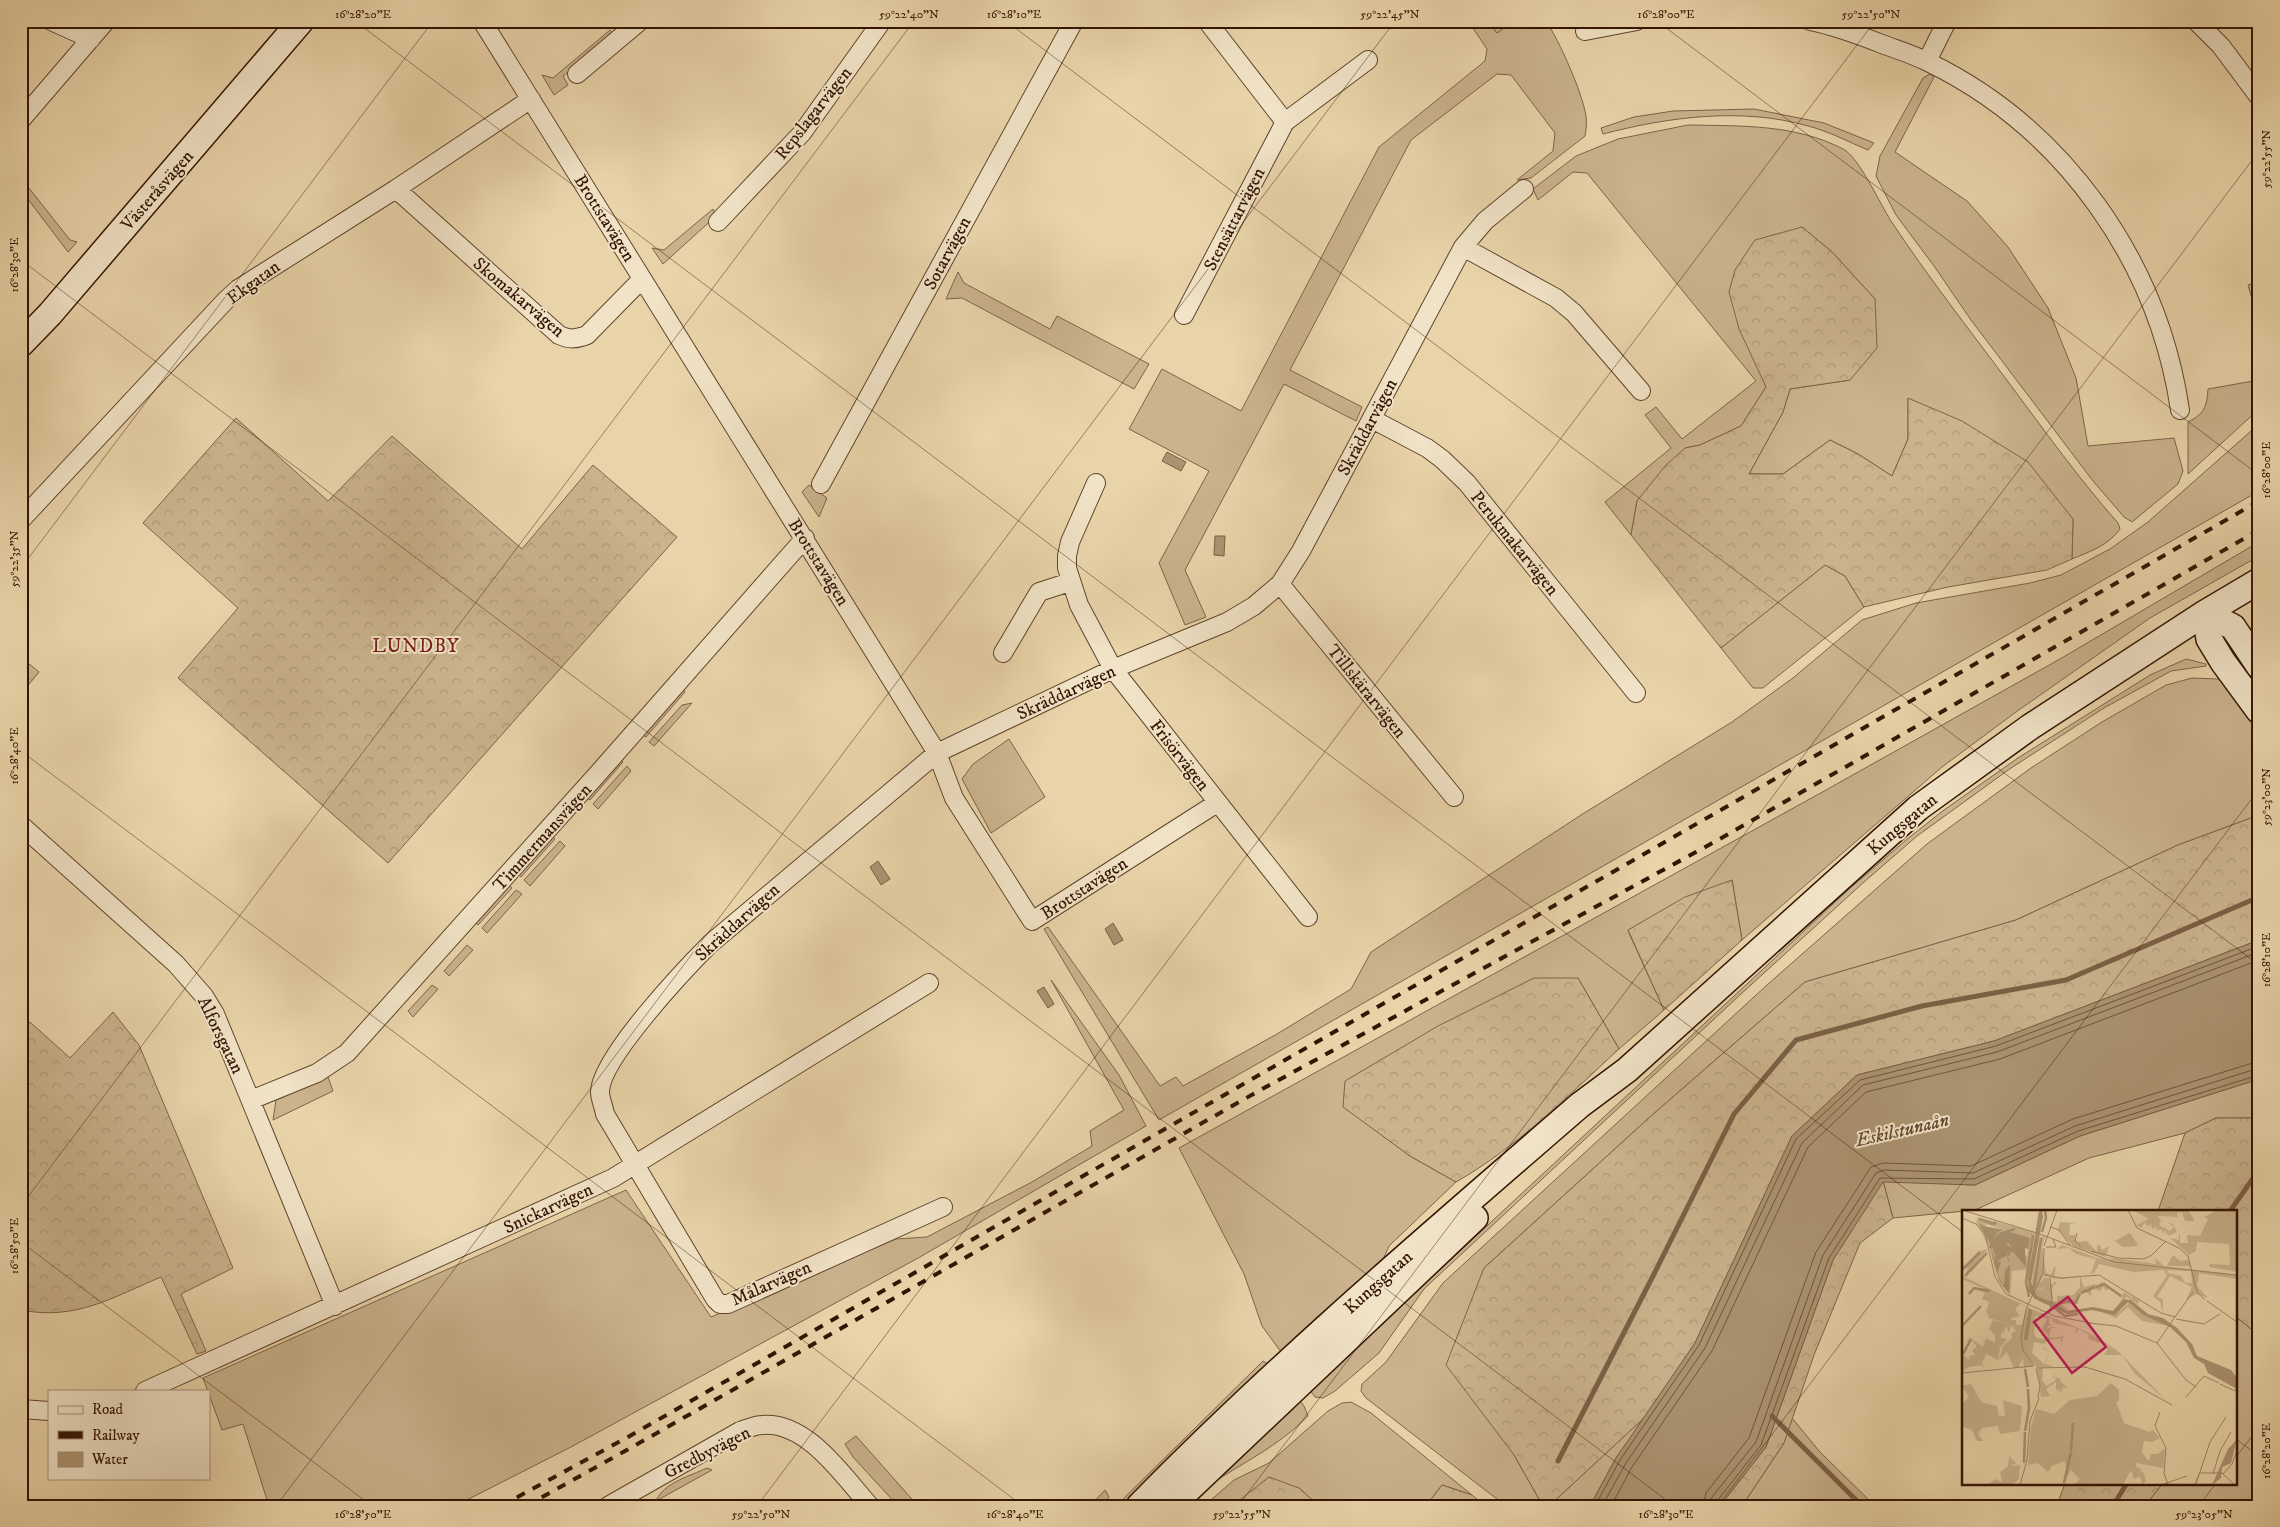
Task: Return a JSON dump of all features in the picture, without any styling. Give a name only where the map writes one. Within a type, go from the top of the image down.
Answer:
[{"type":"main road","name":"Västeråsvägen","points":[[21,344],[50,314],[297,25]]},
{"type":"main road","name":"Kungsgatan","points":[[1171,1506],[1587,1113],[1627,1070],[1918,808],[2030,727],[2205,613],[2259,581]]},
{"type":"main road","points":[[2205,613],[2232,627],[2259,666]]},
{"type":"main road","points":[[2205,613],[2209,639],[2223,662],[2259,711]]},
{"type":"main road","name":"Kungsgatan","points":[[1139,1506],[1202,1441],[1407,1256],[1580,1105],[1627,1070]]},
{"type":"street","points":[[51,21],[91,39]]},
{"type":"street","points":[[21,120],[106,21]]},
{"type":"street","name":"Brottstavägen","points":[[482,21],[937,752],[954,798],[1032,921],[1217,803]]},
{"type":"street","points":[[577,74],[640,21]]},
{"type":"street","name":"Repslagarvägen","points":[[718,222],[802,133],[882,21]]},
{"type":"street","name":"Sotarvägen","points":[[821,484],[1074,21]]},
{"type":"street","points":[[1207,21],[1285,122]]},
{"type":"street","points":[[1585,31],[1637,21]]},
{"type":"street","points":[[1810,21],[1855,34],[1927,61],[1953,75],[2006,110],[2031,130],[2072,171],[2126,249],[2151,299],[2168,349],[2180,410]]},
{"type":"street","points":[[1927,61],[1947,21]]},
{"type":"street","points":[[2196,21],[2221,46],[2259,97]]},
{"type":"street","name":"Stensättarvägen","points":[[1184,315],[1285,122],[1368,60]]},
{"type":"street","name":"Ekgatan","points":[[21,520],[226,300],[257,276],[396,189],[531,100]]},
{"type":"street","name":"Skomakarvägen","points":[[396,189],[559,335],[568,339],[577,339],[587,335],[642,279]]},
{"type":"street","name":"Skräddarvägen","points":[[636,1166],[605,1114],[600,1091],[606,1072],[625,1043],[676,979],[710,944],[937,752],[1113,669],[1227,622],[1254,606],[1280,584],[1301,551],[1463,247],[1485,221],[1524,189]]},
{"type":"street","points":[[1463,247],[1556,298],[1574,313],[1640,391]]},
{"type":"street","name":"Perukmakarvägen","points":[[1372,419],[1427,448],[1442,459],[1467,483],[1636,693]]},
{"type":"street","name":"Frisörvägen","points":[[1096,483],[1070,542],[1067,568],[1079,605],[1113,669],[1308,917]]},
{"type":"street","name":"Timmermansvägen","points":[[250,1100],[317,1073],[347,1053],[602,769],[805,538]]},
{"type":"street","points":[[1003,653],[1039,592],[1070,582]]},
{"type":"street","name":"Tillskärarvägen","points":[[1280,584],[1454,797]]},
{"type":"street","name":"Alforsgatan","points":[[21,825],[176,964],[189,978],[215,1014],[335,1306]]},
{"type":"street","name":"Snickarvägen","points":[[146,1390],[335,1306],[613,1178],[636,1166],[929,983]]},
{"type":"street","name":"Målarvägen","points":[[636,1166],[715,1299],[720,1304],[728,1304],[943,1208]]},
{"type":"street","points":[[21,1409],[48,1412]]},
{"type":"street","name":"Gredbyvägen","points":[[608,1506],[740,1432],[762,1425],[781,1427],[799,1432],[820,1450],[870,1506]]},
{"type":"green space","points":[[1468,21],[1488,21],[1497,33],[1513,21],[1546,21],[1564,54],[1580,94],[1586,116],[1585,136],[1531,178],[1517,180],[1553,151],[1555,133],[1511,75],[1497,74],[1411,140],[1290,370],[1362,407],[1356,421],[1284,384],[1185,570],[1206,617],[1185,625],[1159,563],[1209,471],[1129,429],[1162,369],[1241,411],[1379,147],[1485,61],[1487,49]]},
{"type":"green space","points":[[1488,21],[1513,21],[1497,33]]},
{"type":"green space","points":[[610,30],[614,35],[563,76],[568,85],[554,95],[542,75],[553,78]]},
{"type":"green space","points":[[1930,74],[1934,77],[1895,152],[1967,201],[2008,247],[2048,308],[2076,378],[2088,446],[2174,438],[2183,471],[2178,484],[2132,522],[2124,517],[2093,481],[1971,320],[1896,215],[1876,176],[1880,156],[1923,78]]},
{"type":"green space","points":[[1754,109],[1824,123],[1874,143],[1868,150],[1816,128],[1783,120],[1757,117],[1705,116],[1653,123],[1603,134],[1601,128],[1634,117],[1673,111]]},
{"type":"green space","points":[[1688,125],[1748,126],[1787,131],[1825,141],[1843,149],[1849,154],[1856,161],[1891,221],[1934,283],[2062,454],[2118,523],[2120,529],[2115,535],[2098,547],[2072,559],[2073,519],[1908,399],[1908,439],[1892,476],[1858,454],[1830,440],[1783,474],[1749,474],[1783,412],[1790,389],[1850,380],[1875,299],[1832,252],[1802,227],[1754,359],[1766,387],[1741,426],[1700,445],[1685,448],[1637,501],[1631,535],[1605,502],[1671,448],[1645,415],[1656,407],[1682,439],[1756,381],[1587,173],[1573,172],[1538,200],[1533,189],[1576,156],[1618,139]]},
{"type":"green space","points":[[21,178],[70,240],[77,242],[68,252],[21,190]]},
{"type":"green space","points":[[713,209],[716,216],[663,264],[652,248],[664,250]]},
{"type":"green space","points":[[1802,227],[1832,252],[1875,299],[1877,348],[1850,380],[1790,389],[1783,412],[1749,474],[1783,474],[1830,440],[1858,454],[1892,476],[1908,439],[1908,398],[1962,421],[2028,462],[2073,519],[2072,559],[2047,570],[1948,587],[1864,607],[1845,576],[1825,565],[1721,648],[1631,535],[1637,501],[1665,466],[1685,448],[1700,445],[1741,426],[1766,387],[1739,329],[1729,292],[1735,270],[1755,240]]},
{"type":"green space","points":[[958,272],[964,283],[1050,329],[1057,316],[1149,364],[1134,389],[962,298],[946,299]]},
{"type":"green space","points":[[2259,281],[2259,324],[2248,285]]},
{"type":"green space","points":[[2259,380],[2259,409],[2188,474],[2188,422],[2198,416],[2204,409],[2208,389]]},
{"type":"green space","points":[[236,418],[328,501],[392,436],[522,549],[593,465],[677,537],[388,863],[178,678],[238,608],[143,523]]},
{"type":"green space","points":[[2259,424],[2259,491],[1159,1120],[1044,929],[1048,927],[1160,1086],[1176,1077],[1183,1086],[1277,1034],[1351,989],[1371,952],[1581,815],[1732,722],[1793,678],[1862,620],[1916,603],[2030,583],[2061,575],[2110,549],[2148,522]]},
{"type":"green space","points":[[809,485],[827,498],[819,517],[802,492]]},
{"type":"green space","points":[[2259,542],[2259,556],[2150,618],[2016,712],[1942,767],[1742,940],[1732,880],[1628,931],[1664,1010],[1619,1049],[1578,978],[1344,1107],[1410,1156],[1456,1182],[1389,1246],[1377,1273],[1284,1356],[1262,1326],[1244,1274],[1179,1148],[2060,659]]},
{"type":"green space","points":[[1825,565],[1845,576],[1864,607],[1763,688],[1753,688],[1721,648]]},
{"type":"green space","points":[[2186,659],[2206,664],[2206,666],[2171,671],[2104,708],[2011,768],[1917,836],[1741,994],[1424,1289],[1379,1353],[1335,1391],[1323,1398],[1315,1397],[1309,1389],[1390,1309],[1404,1303],[1848,890],[1906,840],[1944,810],[2018,758],[2150,675]]},
{"type":"green space","points":[[28,663],[39,672],[25,689],[21,686],[21,671]]},
{"type":"green space","points":[[2192,678],[2219,679],[2259,728],[2259,815],[2178,845],[2016,920],[1805,982],[1651,1116],[1484,1268],[1514,1455],[1543,1506],[1506,1506],[1366,1398],[1361,1391],[1362,1384],[1386,1362],[1443,1283],[1767,985],[1927,844],[2031,768],[2102,722],[2166,685]]},
{"type":"green space","points":[[683,689],[685,692],[646,737],[643,735]]},
{"type":"green space","points":[[692,703],[654,746],[649,742],[682,705]]},
{"type":"green space","points":[[1009,739],[1045,797],[991,833],[962,779],[973,764]]},
{"type":"green space","points":[[620,760],[623,762],[590,800],[586,797]]},
{"type":"green space","points":[[627,766],[631,771],[598,809],[593,804]]},
{"type":"green space","points":[[2259,815],[2259,940],[1994,1041],[1857,1075],[1792,1136],[1695,1343],[1644,1418],[1549,1506],[1543,1506],[1514,1455],[1446,1365],[1484,1268],[1651,1116],[1805,982],[2016,920],[2178,845]]},
{"type":"green space","points":[[552,836],[555,839],[521,877],[518,874]]},
{"type":"green space","points":[[560,841],[565,846],[530,886],[524,880]]},
{"type":"green space","points":[[1732,880],[1742,940],[1664,1010],[1628,930],[1685,897]]},
{"type":"green space","points":[[508,885],[512,888],[478,925],[475,922]]},
{"type":"green space","points":[[516,890],[522,894],[487,933],[482,928]]},
{"type":"green space","points":[[467,945],[473,950],[449,976],[444,971]]},
{"type":"green space","points":[[1534,978],[1578,978],[1619,1049],[1541,1120],[1478,1168],[1456,1182],[1410,1156],[1343,1107],[1345,1081],[1438,1026]]},
{"type":"green space","points":[[1051,980],[1119,1075],[1146,1126],[920,1257],[571,1447],[455,1506],[269,1506],[243,1424],[222,1430],[210,1397],[210,1390],[207,1390],[203,1378],[626,1190],[711,1317],[896,1239],[927,1237],[1032,1182],[1092,1146],[1090,1131],[1124,1110]]},
{"type":"green space","points":[[432,985],[438,989],[413,1017],[408,1011]]},
{"type":"green space","points":[[113,1012],[139,1045],[233,1268],[181,1294],[206,1351],[197,1354],[161,1277],[110,1299],[77,1310],[41,1313],[21,1310],[21,1031],[30,1022],[70,1058]]},
{"type":"green space","points":[[328,1077],[333,1091],[273,1120],[276,1100]]},
{"type":"green space","points":[[2259,1079],[2259,1118],[2216,1118],[2185,1133],[2089,1158],[1975,1210],[1893,1218],[1883,1181],[1975,1185],[2080,1136]]},
{"type":"green space","points":[[2216,1118],[2259,1118],[2259,1327],[2255,1332],[2238,1319],[2238,1210],[2158,1210],[2185,1133]]},
{"type":"green space","points":[[1883,1181],[1893,1218],[1860,1243],[1814,1355],[1784,1443],[1742,1506],[1720,1506],[1766,1447],[1833,1260]]},
{"type":"green space","points":[[2238,1319],[2255,1332],[2259,1327],[2259,1506],[2145,1506],[2162,1484],[2238,1484]]},
{"type":"green space","points":[[1263,1361],[1268,1364],[1127,1506],[1116,1506]]},
{"type":"green space","points":[[1296,1396],[1304,1406],[1308,1416],[1273,1445],[1208,1486]]},
{"type":"green space","points":[[1351,1402],[1371,1413],[1472,1495],[1442,1485],[1426,1506],[1319,1506],[1299,1488],[1241,1499],[1240,1506],[1204,1506],[1234,1480],[1269,1463],[1328,1411],[1342,1403]]},
{"type":"green space","points":[[1644,1418],[1616,1458],[1590,1506],[1549,1506]]},
{"type":"green space","points":[[1792,1418],[1820,1452],[1875,1506],[1742,1506],[1784,1443]]},
{"type":"green space","points":[[856,1436],[918,1506],[898,1506],[853,1457],[845,1444]]},
{"type":"green space","points":[[707,1468],[712,1470],[656,1501],[665,1489],[671,1485]]},
{"type":"green space","points":[[1269,1477],[1299,1488],[1319,1506],[1240,1506],[1241,1499]]},
{"type":"green space","points":[[2065,1484],[2162,1484],[2145,1506],[2050,1506],[2058,1503]]},
{"type":"green space","points":[[1442,1485],[1472,1495],[1485,1506],[1426,1506]]},
{"type":"green space","points":[[1105,1490],[1109,1497],[1102,1506],[1090,1506]]},
{"type":"water","points":[[1167,452],[1186,462],[1181,471],[1162,461]]},
{"type":"water","points":[[1215,536],[1225,536],[1224,556],[1214,555]]},
{"type":"water","points":[[878,861],[890,879],[881,885],[870,867]]},
{"type":"water","points":[[1113,923],[1123,940],[1114,945],[1105,929]]},
{"type":"water","name":"Eskilstunaån","points":[[2259,940],[2259,1079],[2080,1136],[1975,1185],[1883,1182],[1833,1260],[1766,1447],[1720,1506],[1590,1506],[1616,1458],[1695,1343],[1792,1136],[1857,1075],[1994,1041]]},
{"type":"water","points":[[1044,987],[1054,1004],[1048,1008],[1037,991]]},
{"type":"waterway","points":[[1558,1461],[1734,1114],[1796,1040],[1922,1006],[2066,980],[2259,897]]},
{"type":"waterway","points":[[2231,1210],[2259,1170]]},
{"type":"waterway","points":[[1772,1416],[1862,1506]]},
{"type":"waterway","points":[[2113,1506],[2126,1484]]},
{"type":"railway","points":[[501,1506],[628,1437],[2259,501]]},
{"type":"railway","points":[[526,1506],[1255,1093],[1718,840],[2259,530]]},
{"type":"district","name":"LUNDBY","points":[[416,645]]}]
